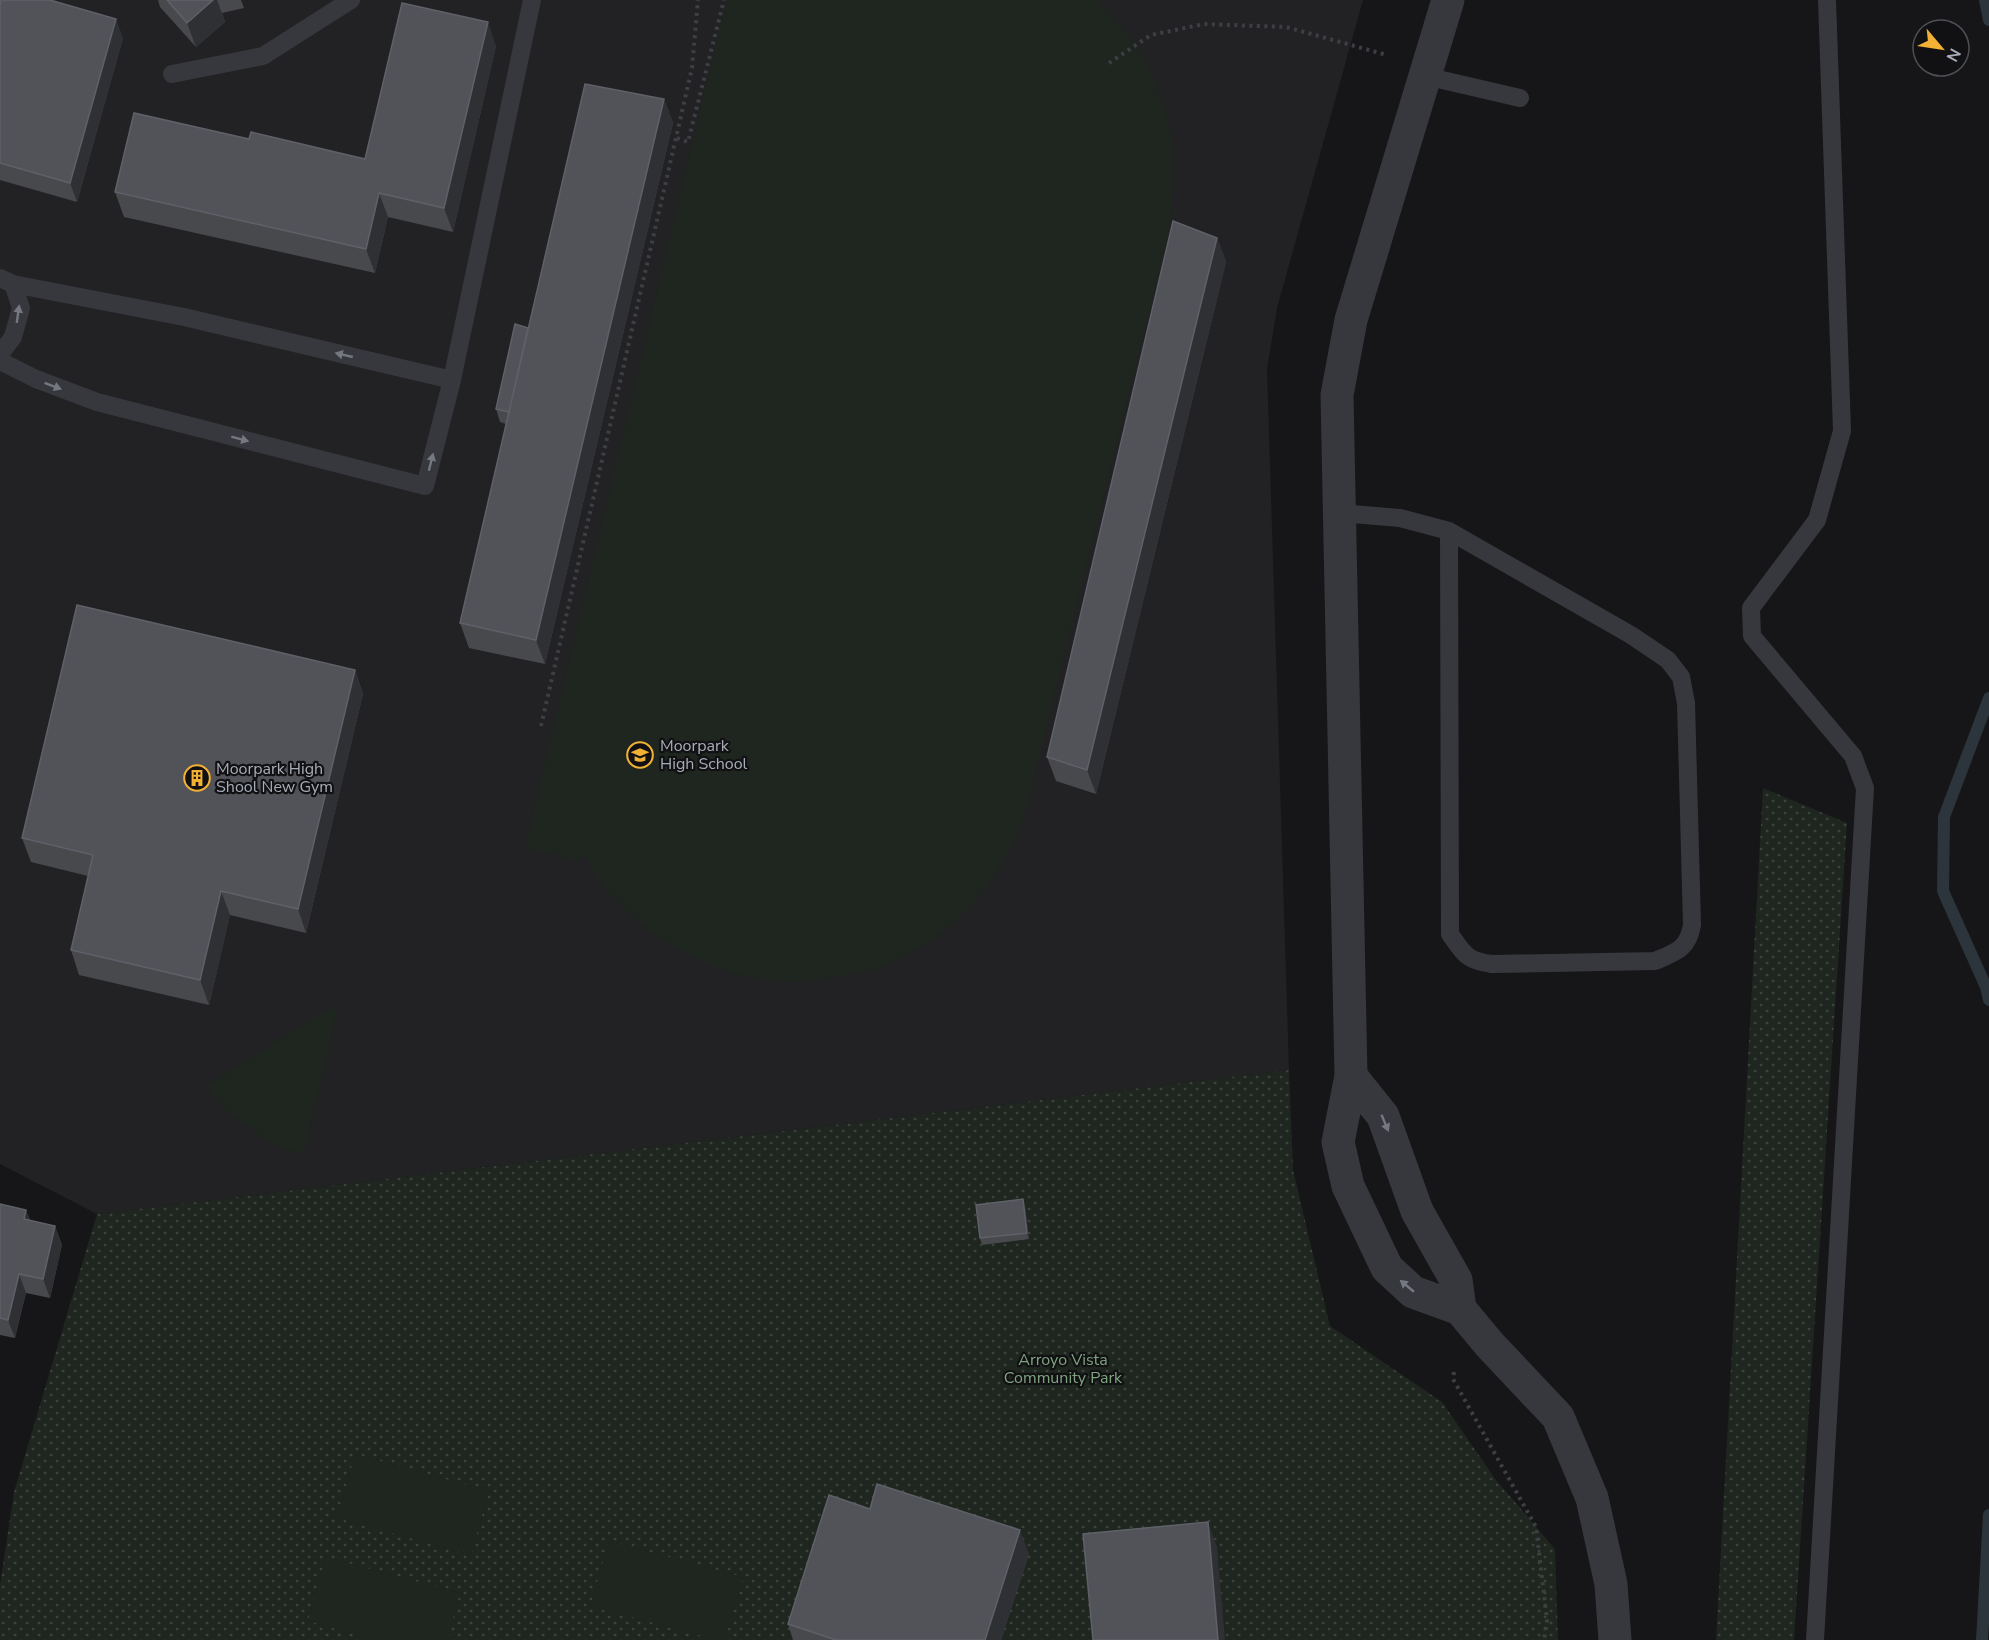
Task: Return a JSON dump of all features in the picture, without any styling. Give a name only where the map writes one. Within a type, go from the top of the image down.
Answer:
[{"type":"street","points":[[1448,0],[1351,320],[1338,395],[1351,1076],[1338,1142],[1348,1186],[1387,1268],[1413,1292],[1460,1310],[1558,1417],[1592,1498],[1611,1584],[1615,1640]]},
{"type":"street","points":[[1351,1076],[1383,1116],[1417,1211],[1456,1280],[1460,1310]]},
{"type":"lane","points":[[172,74],[263,56],[351,0]]},
{"type":"lane","points":[[0,361],[36,379],[97,402],[425,486],[452,380],[532,0]]},
{"type":"lane","points":[[1815,1640],[1865,788],[1853,756],[1752,636],[1751,608],[1817,520],[1842,431],[1827,0]]},
{"type":"lane","points":[[1425,76],[1520,98]]},
{"type":"lane","points":[[6,281],[184,317],[452,380]]},
{"type":"lane","points":[[0,354],[13,337],[21,308],[6,281]]},
{"type":"lane","points":[[1340,513],[1400,518],[1449,531],[1631,635],[1668,660],[1681,677],[1686,703],[1692,925],[1690,938],[1679,951],[1655,962],[1492,964],[1477,962],[1465,955],[1450,934],[1449,531]]},
{"type":"path","points":[[541,726],[677,138],[692,68],[698,0]]},
{"type":"path","points":[[677,138],[688,142],[724,0]]},
{"type":"path","points":[[1109,63],[1151,35],[1204,24],[1286,27],[1387,55]]},
{"type":"path","points":[[1454,1372],[1453,1379],[1536,1527],[1547,1620],[1544,1640]]},
{"type":"shaded area","name":"Moorpark High School","points":[[0,0],[1363,0],[1277,308],[1267,369],[1289,1070],[97,1214],[0,1164]]},
{"type":"green space","points":[[726,0],[1096,0],[1126,33],[1150,72],[1166,114],[1173,158],[1169,232],[1024,818],[989,884],[955,922],[934,938],[912,953],[883,966],[865,972],[808,982],[774,981],[745,976],[717,968],[690,956],[641,923],[620,903],[598,878],[583,853],[581,861],[525,848]]},
{"type":"green space","points":[[1763,788],[1847,823],[1794,1640],[1716,1640]]},
{"type":"green space","points":[[339,1002],[304,1154],[272,1142],[251,1129],[225,1108],[206,1086]]},
{"type":"green space","name":"Arroyo Vista Community Park","points":[[1289,1070],[1293,1170],[1330,1326],[1442,1402],[1496,1480],[1555,1549],[1558,1640],[0,1640],[0,1585],[14,1492],[97,1214]]},
{"type":"green space","points":[[355,1454],[489,1491],[471,1555],[337,1518]]},
{"type":"green space","points":[[609,1541],[743,1577],[725,1640],[717,1640],[590,1606]]},
{"type":"green space","points":[[326,1557],[460,1593],[447,1640],[375,1640],[308,1621]]},
{"type":"building","points":[[1,0],[50,0],[116,19],[70,183],[0,163]]},
{"type":"building","points":[[167,0],[213,0],[187,23]]},
{"type":"building","points":[[402,3],[488,22],[444,208],[379,193],[366,249],[115,192],[134,113],[249,139],[251,132],[365,159]]},
{"type":"building","points":[[585,84],[664,99],[536,640],[460,623]]},
{"type":"building","points":[[1173,221],[1217,238],[1087,770],[1047,757]]},
{"type":"building","points":[[515,324],[528,328],[509,412],[496,409]]},
{"type":"building","name":"Moorpark High Shool New Gym","points":[[77,605],[355,670],[298,909],[221,891],[200,980],[71,950],[93,855],[22,838]]},
{"type":"building","points":[[1023,1199],[1027,1233],[980,1238],[976,1205]]},
{"type":"building","points":[[0,1204],[26,1210],[24,1219],[55,1226],[43,1279],[19,1274],[8,1320],[0,1318]]},
{"type":"building","points":[[877,1484],[1020,1530],[985,1640],[836,1640],[788,1624],[829,1495],[870,1509]]},
{"type":"building","points":[[1208,1522],[1218,1640],[1093,1640],[1083,1534]]},
{"type":"waterway","points":[[1985,0],[1989,20]]},
{"type":"waterway","points":[[1989,698],[1944,817],[1943,891],[1986,987],[1989,1000]]},
{"type":"waterway","points":[[1982,1640],[1989,1515]]},
{"type":"place","name":"Moorpark High School","points":[[640,755]]},
{"type":"place","name":"Moorpark High Shool New Gym","points":[[197,778]]}]
